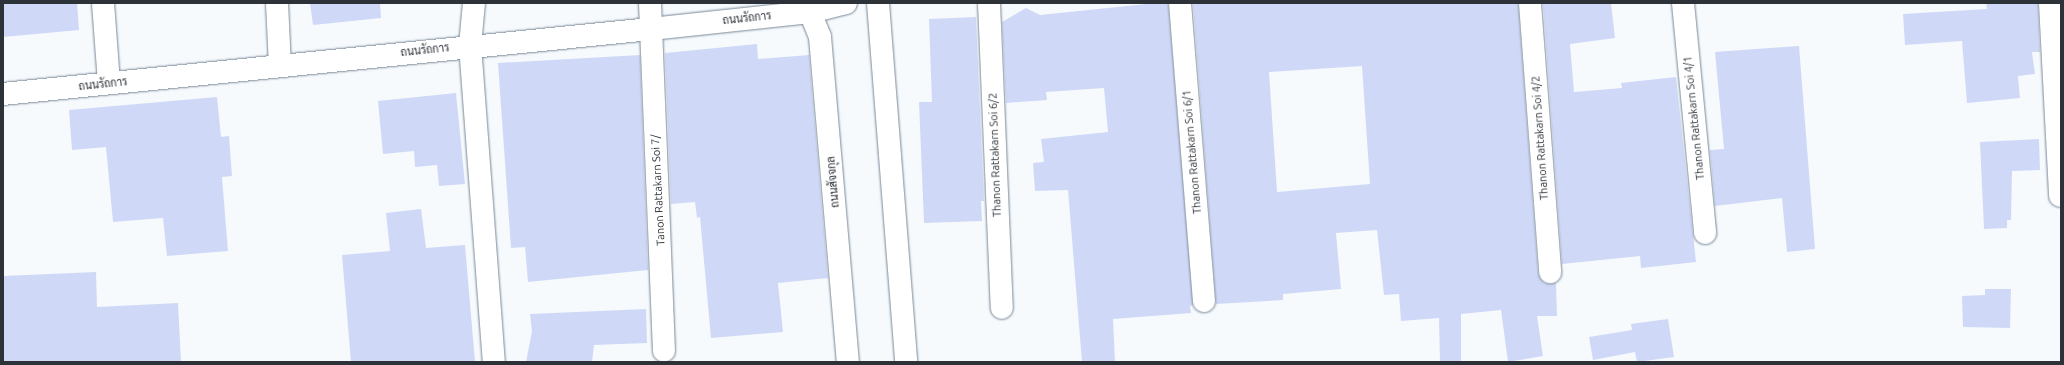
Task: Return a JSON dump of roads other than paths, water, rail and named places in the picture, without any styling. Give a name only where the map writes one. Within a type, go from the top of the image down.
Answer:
[{"type":"street","points":[[104,3],[109,83]]},
{"type":"street","points":[[277,3],[280,66]]},
{"type":"street","points":[[474,3],[470,45],[494,362]]},
{"type":"street","name":"Tanon Rattakarn Soi 7/","points":[[650,3],[664,351]]},
{"type":"street","name":"ถนนรัถการ","points":[[3,94],[470,45],[652,29],[846,3]]},
{"type":"street","points":[[878,3],[906,362]]},
{"type":"street","name":"Thanon Rattakarn Soi 6/2","points":[[989,3],[1002,308]]},
{"type":"street","name":"Thanon Rattakarn Soi 6/1","points":[[1180,3],[1204,301]]},
{"type":"street","name":"Thanon Rattakarn Soi 4/2","points":[[1530,3],[1550,272]]},
{"type":"street","name":"Thanon Rattakarn Soi 4/1","points":[[1683,3],[1705,233]]},
{"type":"street","points":[[2050,3],[2060,196]]},
{"type":"street","name":"ถนนสัจจกุล","points":[[810,7],[820,37],[848,362]]}]
